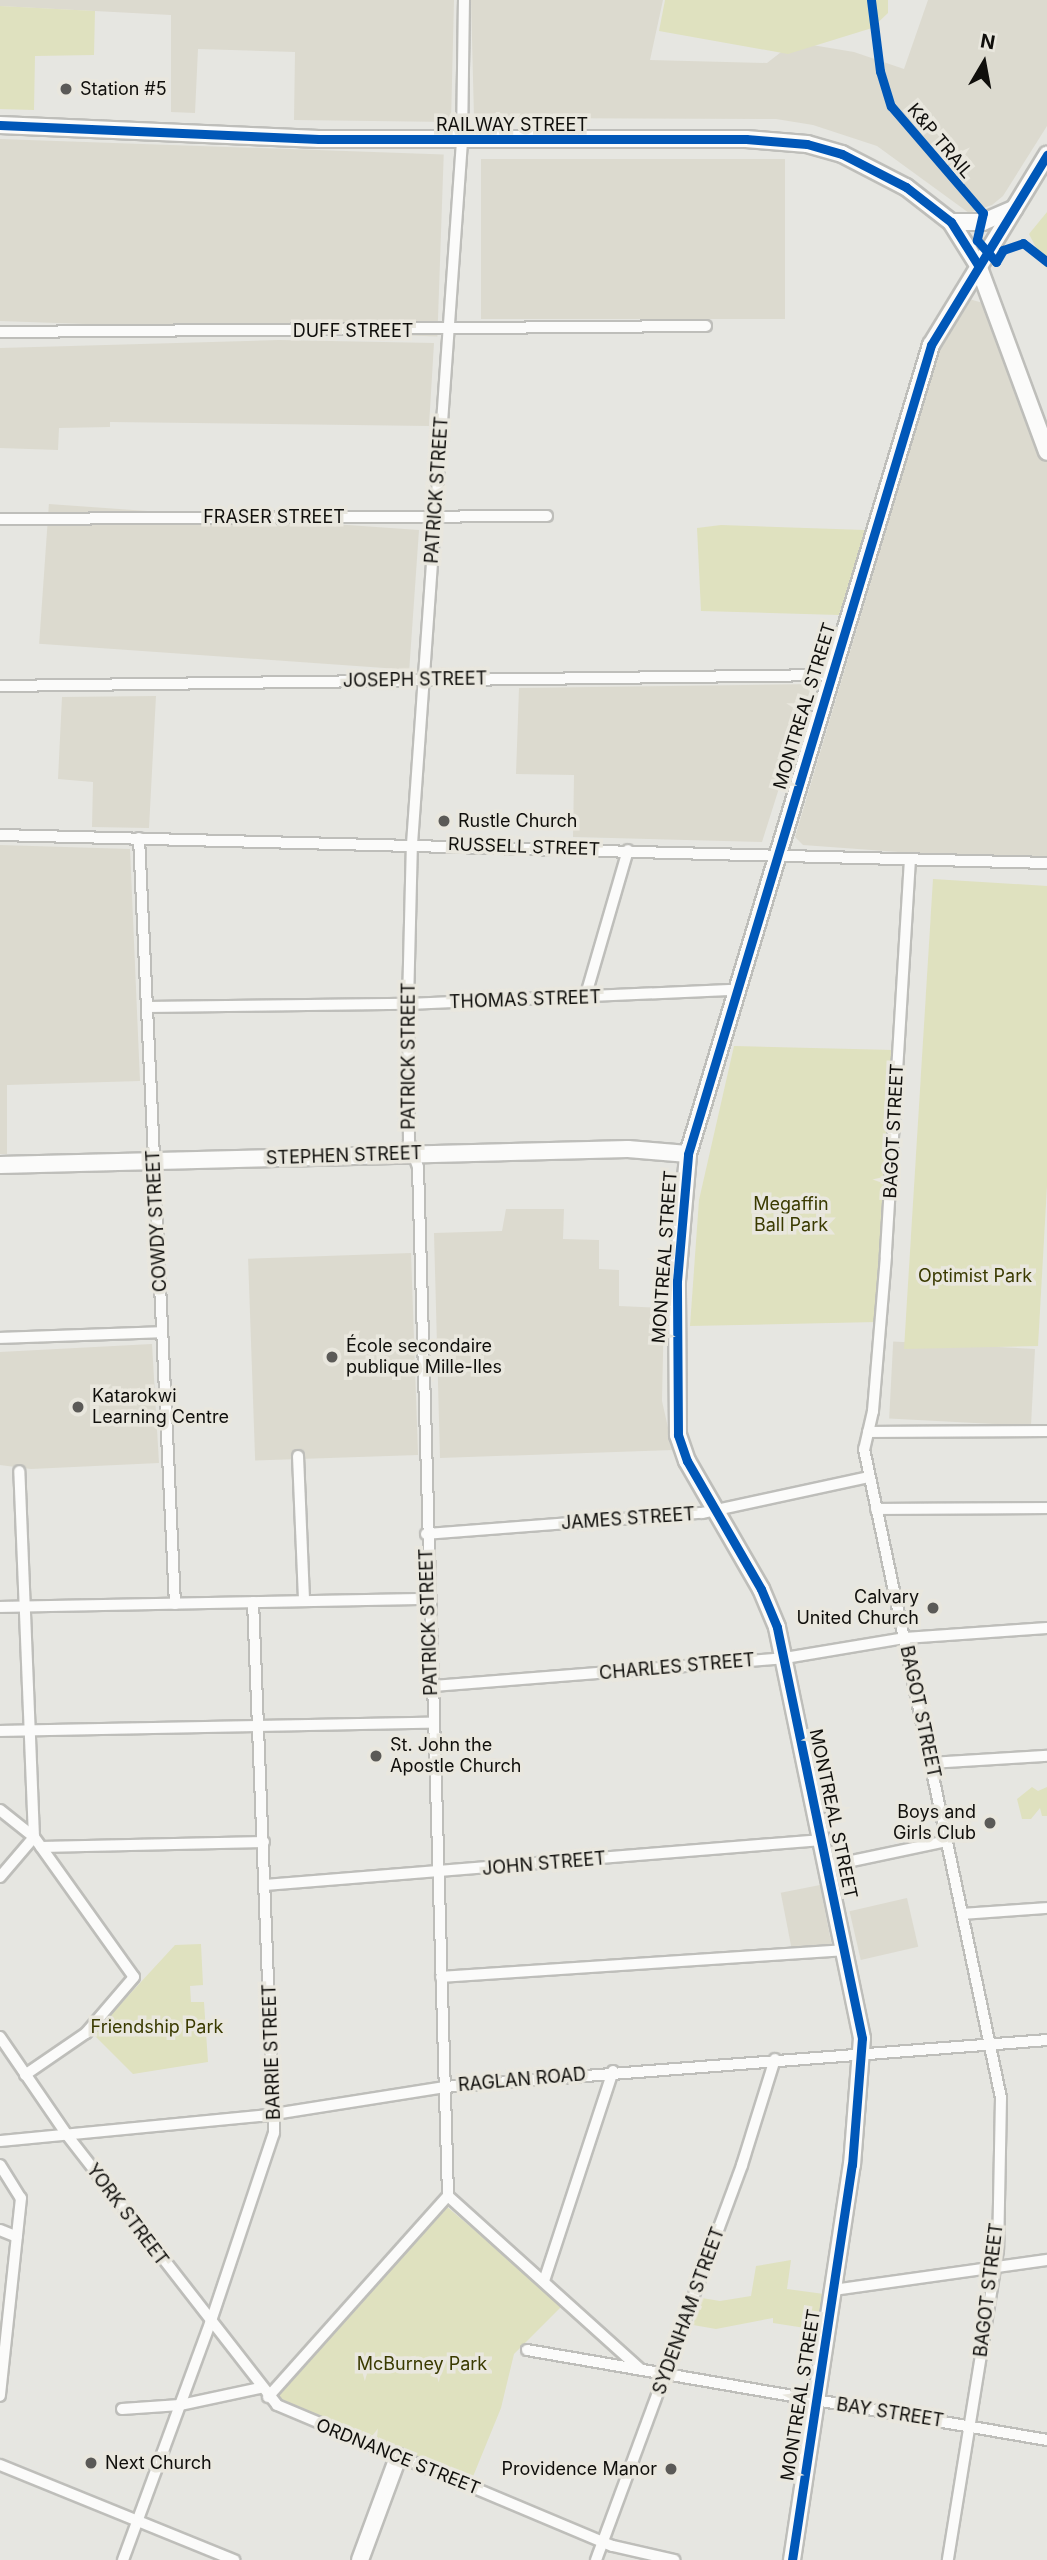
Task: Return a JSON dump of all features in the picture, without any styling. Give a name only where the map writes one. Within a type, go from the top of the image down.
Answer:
[{"type":"main road","name":"RAILWAY STREET","points":[[0,125],[462,141],[746,139],[807,145],[873,168],[951,222],[978,265],[1047,452]]},
{"type":"main road","name":"MONTREAL STREET","points":[[792,2560],[833,2290],[863,2052],[845,1950],[785,1658],[761,1589],[687,1461],[675,1413],[677,1281],[688,1154],[930,345],[1047,155]]},
{"type":"main road","points":[[951,222],[983,222],[1014,209]]},
{"type":"main road","name":"STEPHEN STREET","points":[[0,1165],[628,1149],[688,1154]]},
{"type":"main road","points":[[360,2560],[398,2457]]},
{"type":"street","name":"PATRICK STREET","points":[[448,2196],[427,1599],[418,1167],[409,1142],[408,1004],[412,844],[462,141],[464,0]]},
{"type":"street","name":"DUFF STREET","points":[[0,332],[449,331],[706,326]]},
{"type":"street","name":"FRASER STREET","points":[[0,519],[547,516]]},
{"type":"street","name":"JOSEPH STREET","points":[[0,686],[830,675]]},
{"type":"street","name":"RUSSELL STREET","points":[[0,835],[1047,863]]},
{"type":"street","name":"COWDY STREET","points":[[139,838],[176,1604]]},
{"type":"street","points":[[585,998],[628,850]]},
{"type":"street","name":"BAGOT STREET","points":[[910,859],[886,1256],[864,1450],[1002,2098],[995,2267],[948,2560]]},
{"type":"street","name":"THOMAS STREET","points":[[147,1007],[408,1004],[735,990]]},
{"type":"street","points":[[0,1338],[162,1332]]},
{"type":"street","points":[[868,1432],[1047,1432]]},
{"type":"street","points":[[298,1456],[304,1601]]},
{"type":"street","points":[[0,1877],[34,1837],[19,1471]]},
{"type":"street","name":"JAMES STREET","points":[[426,1534],[715,1511],[869,1477]]},
{"type":"street","points":[[876,1509],[1047,1508]]},
{"type":"street","points":[[0,1607],[427,1599]]},
{"type":"street","name":"BARRIE STREET","points":[[123,2560],[270,2152],[276,2113],[253,1602]]},
{"type":"street","name":"CHARLES STREET","points":[[432,1686],[785,1658],[905,1638],[1047,1628]]},
{"type":"street","points":[[0,1731],[433,1723]]},
{"type":"street","points":[[931,1763],[1047,1756]]},
{"type":"street","points":[[0,1810],[34,1837],[134,1977],[86,2033],[25,2075]]},
{"type":"street","name":"JOHN STREET","points":[[265,1885],[822,1840]]},
{"type":"street","points":[[828,1866],[947,1841]]},
{"type":"street","points":[[41,1847],[264,1842]]},
{"type":"street","points":[[963,1913],[1047,1908]]},
{"type":"street","points":[[442,1976],[845,1950]]},
{"type":"street","name":"YORK STREET","points":[[0,2037],[67,2135],[264,2393]]},
{"type":"street","name":"RAGLAN ROAD","points":[[0,2141],[276,2113],[445,2087],[613,2071],[1047,2040]]},
{"type":"street","name":"SYDENHAM STREET","points":[[596,2560],[666,2374],[775,2059]]},
{"type":"street","points":[[544,2281],[613,2071]]},
{"type":"street","points":[[0,2165],[20,2195],[0,2396]]},
{"type":"street","points":[[122,2409],[180,2405],[264,2393],[448,2196],[641,2370]]},
{"type":"street","points":[[0,2230],[17,2237]]},
{"type":"street","points":[[833,2290],[1047,2260]]},
{"type":"street","name":"BAY STREET","points":[[527,2350],[1047,2440]]},
{"type":"street","name":"ORDNANCE STREET","points":[[264,2393],[288,2411],[603,2542],[674,2560]]},
{"type":"street","points":[[0,2465],[234,2560]]},
{"type":"shaded area","points":[[0,0],[454,0],[451,122],[294,120],[295,52],[198,49],[195,113],[171,112],[171,15],[0,6]]},
{"type":"shaded area","points":[[471,0],[663,0],[650,60],[767,63],[794,42],[854,52],[904,69],[928,0],[1047,0],[1047,126],[1003,196],[992,205],[969,213],[877,146],[813,125],[776,119],[474,118]]},
{"type":"shaded area","points":[[0,139],[444,154],[437,336],[0,321]]},
{"type":"shaded area","points":[[481,159],[785,159],[785,319],[481,319]]},
{"type":"shaded area","points":[[969,299],[983,303],[1047,461],[1047,863],[803,845],[795,837],[940,349]]},
{"type":"shaded area","points":[[279,340],[434,343],[429,426],[110,422],[110,427],[59,428],[58,450],[0,448],[0,348]]},
{"type":"shaded area","points":[[49,504],[419,530],[409,670],[39,644]]},
{"type":"shaded area","points":[[812,684],[762,842],[573,837],[574,775],[516,774],[519,688]]},
{"type":"shaded area","points":[[156,696],[149,828],[92,827],[93,782],[58,779],[62,697]]},
{"type":"shaded area","points":[[0,845],[130,849],[140,1081],[7,1085],[7,1154],[0,1154]]},
{"type":"shaded area","points":[[506,1209],[564,1209],[563,1239],[599,1240],[599,1269],[619,1270],[619,1306],[664,1308],[662,1401],[673,1450],[440,1458],[434,1233],[502,1231]]},
{"type":"shaded area","name":"École secondaire publique Mille-Iles","points":[[411,1253],[418,1455],[255,1461],[248,1259]]},
{"type":"shaded area","points":[[893,1342],[1035,1349],[1031,1426],[889,1418]]},
{"type":"shaded area","name":"Katarokwi Learning Centre","points":[[152,1344],[159,1463],[31,1469],[0,1465],[0,1352]]},
{"type":"shaded area","points":[[820,1885],[831,1944],[792,1952],[781,1893]]},
{"type":"shaded area","points":[[907,1898],[918,1947],[861,1960],[850,1911]]},
{"type":"green space","points":[[665,0],[888,0],[888,13],[872,28],[788,54],[659,31]]},
{"type":"green space","points":[[0,6],[95,11],[94,55],[35,56],[34,110],[0,109]]},
{"type":"green space","points":[[1047,212],[1047,269],[1029,234]]},
{"type":"green space","points":[[721,525],[865,530],[839,615],[701,611],[697,528]]},
{"type":"green space","name":"Optimist Park","points":[[933,879],[1047,886],[1047,1186],[1038,1346],[904,1349]]},
{"type":"green space","name":"Megaffin Ball Park","points":[[734,1046],[894,1050],[877,1322],[690,1326],[699,1200]]},
{"type":"green space","points":[[1032,1787],[1038,1791],[1047,1787],[1047,1816],[1042,1816],[1040,1808],[1031,1819],[1022,1819],[1017,1799]]},
{"type":"green space","name":"Friendship Park","points":[[201,1944],[203,1985],[190,1986],[191,2002],[204,2002],[208,2062],[133,2074],[93,2034],[175,1945]]},
{"type":"green space","name":"McBurney Park","points":[[446,2206],[563,2305],[514,2354],[501,2408],[472,2479],[282,2401],[278,2395]]},
{"type":"green space","points":[[791,2260],[787,2289],[824,2294],[818,2330],[773,2323],[773,2318],[716,2329],[693,2325],[702,2298],[720,2301],[751,2296],[756,2266]]},
{"type":"cycle path","name":"K&P TRAIL","points":[[871,0],[880,71],[891,106],[983,213],[977,240],[996,262],[1003,250],[1023,243],[1047,262]]},
{"type":"cycle path","points":[[0,125],[319,139],[746,139],[807,144],[842,154],[906,187],[951,222],[978,265]]},
{"type":"cycle path","points":[[792,2560],[852,2165],[862,2038],[777,1627],[761,1589],[687,1461],[678,1435],[677,1281],[688,1154],[931,345],[1047,155]]},
{"type":"place","name":"Station #5","points":[[66,89]]},
{"type":"place","name":"Rustle Church","points":[[444,821]]},
{"type":"place","name":"École secondaire publique Mille-Iles","points":[[332,1357]]},
{"type":"place","name":"Katarokwi Learning Centre","points":[[78,1407]]},
{"type":"place","name":"Calvary United Church","points":[[933,1608]]},
{"type":"place","name":"St. John the Apostle Church","points":[[376,1756]]},
{"type":"place","name":"Boys and Girls Club","points":[[990,1823]]},
{"type":"place","name":"Next Church","points":[[91,2463]]},
{"type":"place","name":"Providence Manor","points":[[671,2469]]}]
